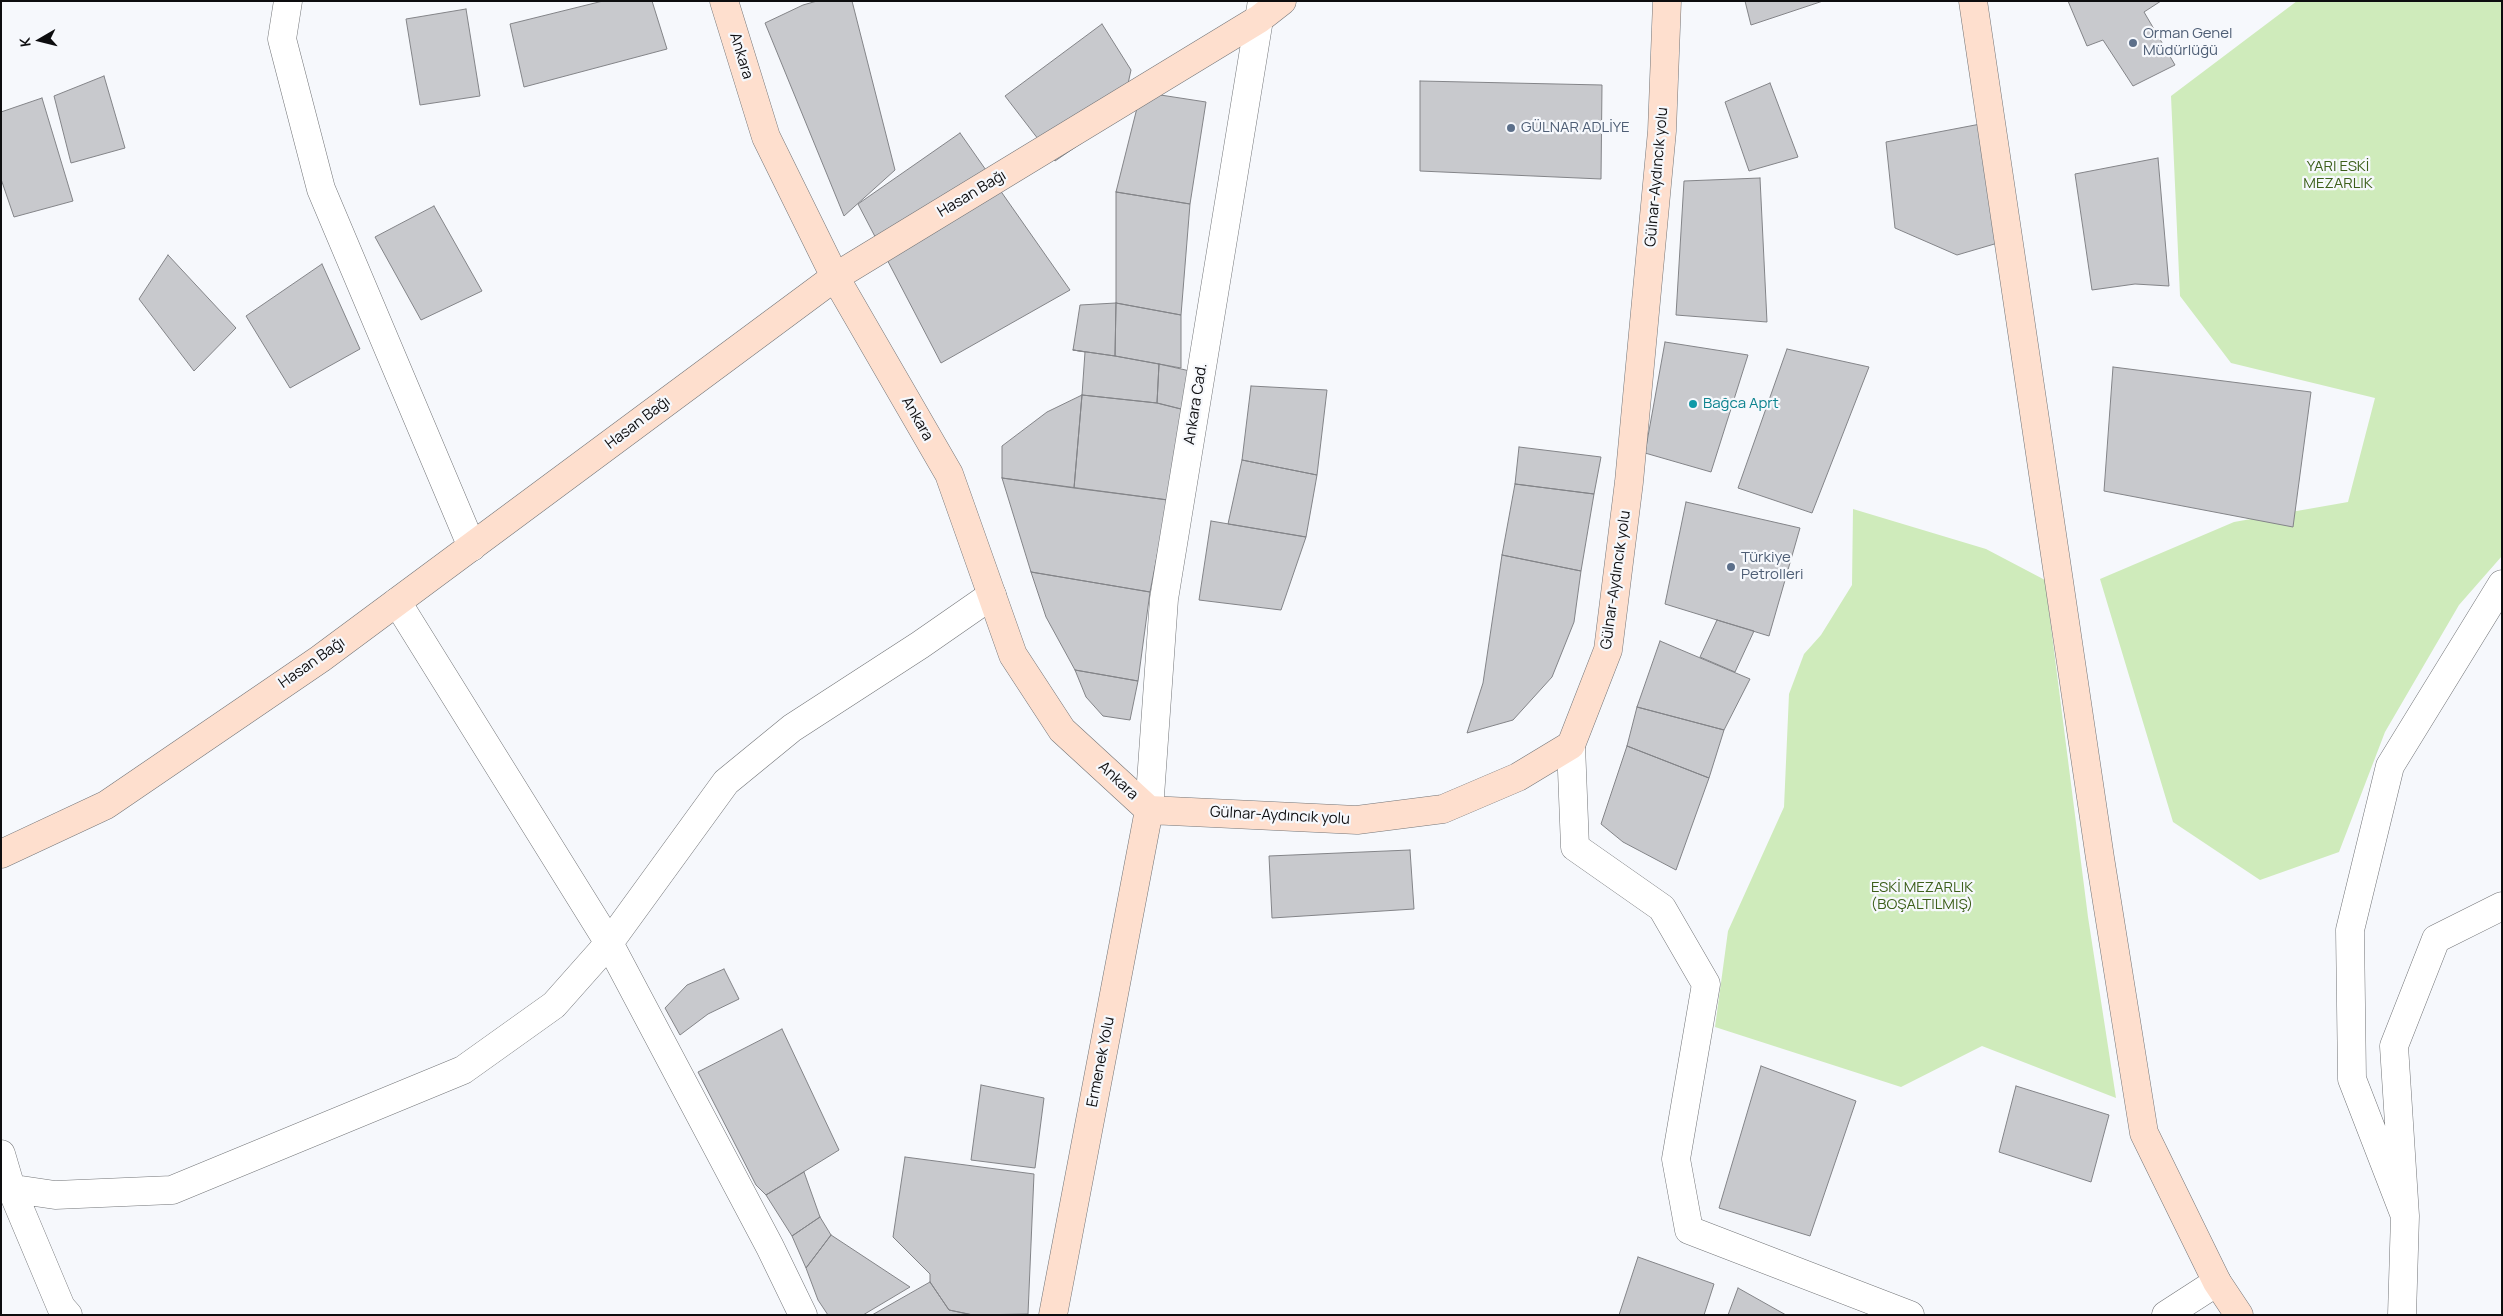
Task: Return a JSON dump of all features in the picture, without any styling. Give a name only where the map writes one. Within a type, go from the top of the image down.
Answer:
[{"type":"street","points":[[288,1],[282,39],[321,189],[472,546]]},
{"type":"street","name":"Ankara","points":[[724,1],[766,137],[835,277],[949,474],[1013,655],[1062,730],[1149,810]]},
{"type":"street","name":"Hasan Bağı","points":[[1,854],[106,805],[320,659],[835,277],[1261,10],[1282,1]]},
{"type":"street","name":"Gülnar-Aydıncık yolu","points":[[1149,810],[1357,820],[1443,809],[1518,777],[1572,745],[1608,650],[1627,502],[1662,131],[1667,1]]},
{"type":"street","points":[[1973,1],[2100,858],[2144,1133],[2217,1282],[2239,1315]]},
{"type":"street","name":"Ankara Cad.","points":[[1149,810],[1164,599],[1261,10]]},
{"type":"street","points":[[2405,1216],[2352,1079],[2350,930],[2390,766],[2502,584]]},
{"type":"street","points":[[6,1188],[55,1195],[172,1190],[463,1070],[554,1005],[609,943],[726,782],[792,728],[920,645],[992,595]]},
{"type":"street","points":[[397,602],[609,943],[770,1246],[803,1315]]},
{"type":"street","points":[[1572,745],[1575,847],[1662,908],[1706,984],[1676,1159],[1689,1230],[1910,1315]]},
{"type":"street","name":"Ermenek Yolu","points":[[1053,1315],[1149,810]]},
{"type":"street","points":[[2402,1315],[2405,1216],[2394,1046],[2436,939],[2502,906]]},
{"type":"street","points":[[1,1154],[6,1188],[62,1307],[68,1315]]},
{"type":"street","points":[[2166,1315],[2217,1282]]},
{"type":"green space","name":"YARI ESKİ MEZARLIK","points":[[2297,1],[2502,1],[2502,556],[2459,605],[2385,732],[2339,852],[2260,880],[2173,822],[2100,579],[2234,522],[2348,502],[2375,398],[2231,363],[2180,296],[2171,96]]},
{"type":"green space","name":"ESKİ MEZARLIK (BOŞALTILMIŞ)","points":[[1853,509],[1986,549],[2045,580],[2088,917],[2116,1098],[1982,1046],[1901,1087],[1715,1027],[1728,931],[1784,807],[1789,694],[1804,654],[1821,635],[1852,585]]},
{"type":"building","points":[[603,1],[652,1],[667,49],[524,87],[510,24]]},
{"type":"building","points":[[817,1],[852,1],[895,170],[844,216],[765,23],[803,5]]},
{"type":"building","points":[[1745,1],[1823,1],[1751,25]]},
{"type":"building","name":"Orman Genel Müdürlüğü","points":[[2068,1],[2161,1],[2144,12],[2175,65],[2133,86],[2103,40],[2087,46]]},
{"type":"building","points":[[466,9],[480,96],[420,105],[406,19]]},
{"type":"building","points":[[1102,24],[1131,70],[1121,116],[1055,161],[1005,96]]},
{"type":"building","points":[[104,76],[125,148],[71,163],[54,96]]},
{"type":"building","name":"GÜLNAR ADLİYE","points":[[1420,81],[1602,85],[1601,179],[1420,171]]},
{"type":"building","points":[[1770,83],[1798,157],[1749,171],[1725,102]]},
{"type":"building","points":[[1141,92],[1206,102],[1190,204],[1116,192]]},
{"type":"building","points":[[42,98],[73,201],[14,217],[1,179],[1,112]]},
{"type":"building","points":[[1991,122],[2008,240],[1957,255],[1895,228],[1886,142]]},
{"type":"building","points":[[960,133],[1070,290],[941,363],[858,204]]},
{"type":"building","points":[[2158,158],[2169,286],[2135,284],[2092,290],[2075,174]]},
{"type":"building","points":[[1760,178],[1767,322],[1676,315],[1684,181]]},
{"type":"building","points":[[1116,192],[1190,204],[1181,315],[1116,303]]},
{"type":"building","points":[[434,206],[482,291],[421,320],[375,237]]},
{"type":"building","points":[[168,255],[236,328],[194,371],[139,299]]},
{"type":"building","points":[[322,264],[360,349],[290,388],[246,316]]},
{"type":"building","points":[[1116,303],[1115,356],[1073,350],[1080,305]]},
{"type":"building","points":[[1116,303],[1181,315],[1181,368],[1115,356]]},
{"type":"building","name":"Bağca Aprt","points":[[1665,342],[1748,355],[1711,472],[1645,453]]},
{"type":"building","points":[[1787,349],[1869,367],[1812,513],[1738,488]]},
{"type":"building","points":[[1073,350],[1159,364],[1157,403],[1082,395],[1085,352]]},
{"type":"building","points":[[1159,364],[1190,371],[1185,410],[1157,403]]},
{"type":"building","points":[[2113,367],[2311,392],[2293,527],[2104,491]]},
{"type":"building","points":[[1251,386],[1327,390],[1317,475],[1242,460]]},
{"type":"building","points":[[1082,395],[1157,403],[1185,410],[1168,500],[1074,488]]},
{"type":"building","points":[[1082,395],[1074,488],[1002,478],[1002,446],[1047,412]]},
{"type":"building","points":[[1519,447],[1601,457],[1594,494],[1515,484]]},
{"type":"building","points":[[1242,460],[1317,475],[1306,537],[1228,524]]},
{"type":"building","points":[[1002,478],[1168,500],[1150,592],[1031,572]]},
{"type":"building","points":[[1515,484],[1594,494],[1581,571],[1502,555]]},
{"type":"building","points":[[1686,502],[1800,528],[1769,636],[1665,604]]},
{"type":"building","points":[[1211,521],[1306,537],[1281,610],[1199,600]]},
{"type":"building","points":[[1502,555],[1581,571],[1574,622],[1552,677],[1513,720],[1467,733],[1483,683]]},
{"type":"building","points":[[1031,572],[1150,592],[1138,681],[1075,670],[1046,617]]},
{"type":"building","points":[[1717,620],[1754,631],[1735,672],[1700,657]]},
{"type":"building","points":[[1660,641],[1750,679],[1724,730],[1637,707]]},
{"type":"building","points":[[1075,670],[1138,681],[1130,720],[1103,716],[1086,697]]},
{"type":"building","points":[[1637,707],[1724,730],[1709,778],[1627,746]]},
{"type":"building","points":[[1627,746],[1709,778],[1676,870],[1623,842],[1601,824]]},
{"type":"building","points":[[1410,850],[1414,909],[1272,918],[1269,856]]},
{"type":"building","points":[[724,969],[739,999],[708,1014],[680,1035],[665,1008],[687,985]]},
{"type":"building","points":[[782,1029],[839,1150],[766,1195],[756,1185],[698,1072]]},
{"type":"building","points":[[1761,1066],[1856,1101],[1810,1236],[1719,1208]]},
{"type":"building","points":[[981,1085],[1044,1098],[1035,1168],[971,1160]]},
{"type":"building","points":[[2016,1086],[2109,1115],[2091,1182],[1999,1152]]},
{"type":"building","points":[[905,1157],[1034,1174],[1028,1314],[973,1315],[949,1310],[930,1282],[930,1274],[893,1237]]},
{"type":"building","points":[[804,1172],[820,1217],[792,1236],[766,1195]]},
{"type":"building","points":[[820,1217],[831,1235],[806,1268],[792,1236]]},
{"type":"building","points":[[831,1235],[910,1287],[863,1315],[828,1315],[818,1300],[806,1268]]},
{"type":"building","points":[[1638,1257],[1714,1284],[1704,1315],[1619,1315]]},
{"type":"building","points":[[930,1282],[949,1310],[973,1315],[872,1315]]},
{"type":"building","points":[[1738,1288],[1786,1315],[1728,1315]]},
{"type":"place","name":"Orman Genel Müdürlüğü","points":[[2133,43]]},
{"type":"place","name":"GÜLNAR ADLİYE","points":[[1511,128]]},
{"type":"place","name":"Bağca Aprt","points":[[1693,404]]},
{"type":"place","name":"Türkiye Petrolleri","points":[[1731,567]]}]
